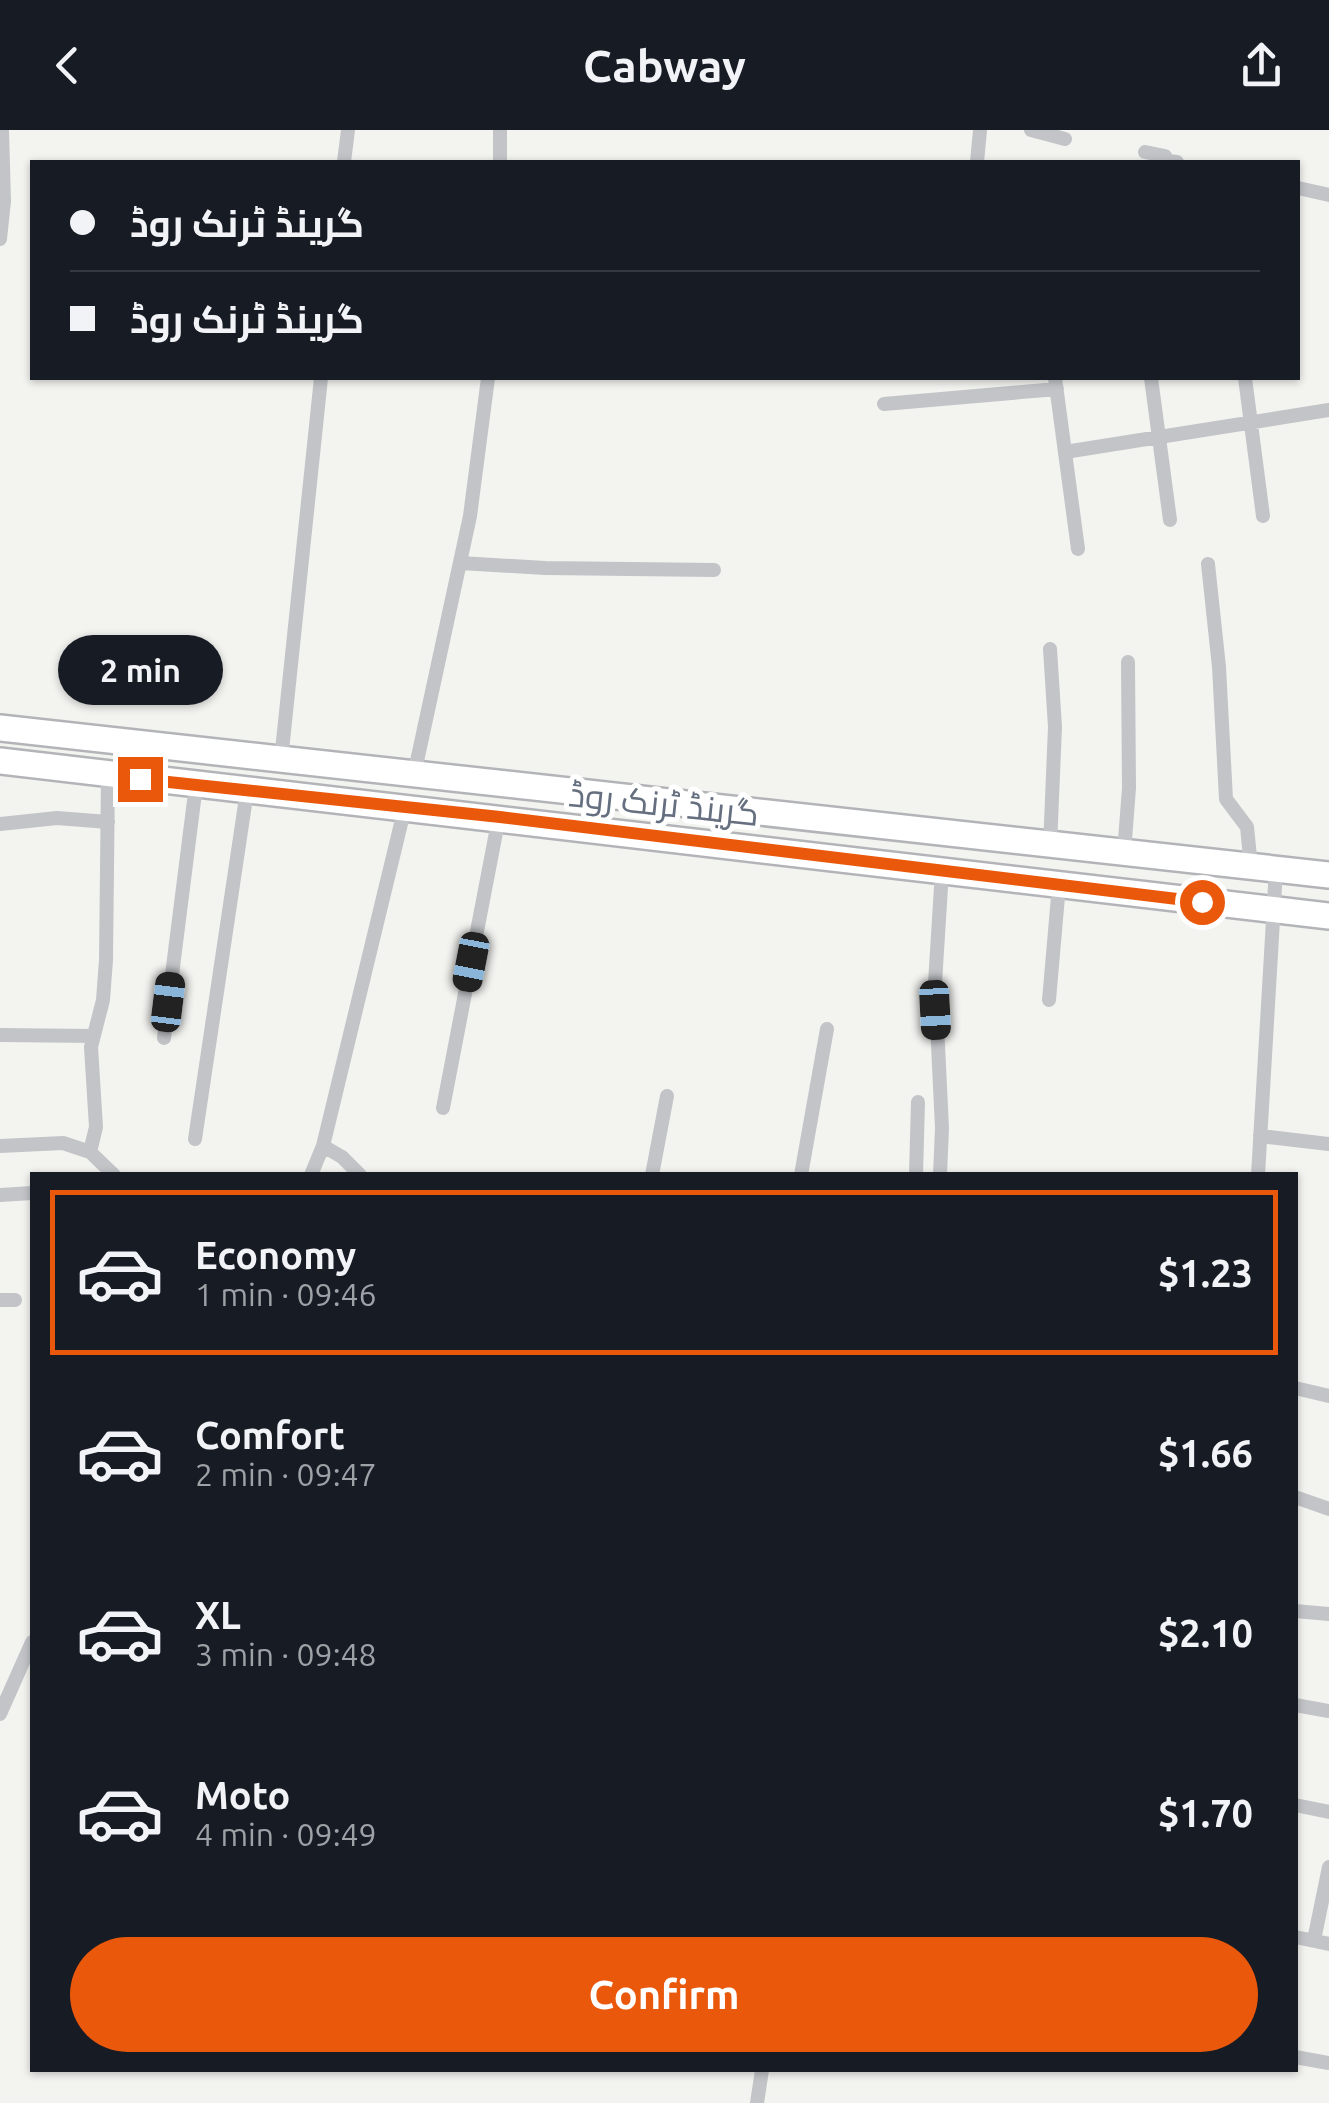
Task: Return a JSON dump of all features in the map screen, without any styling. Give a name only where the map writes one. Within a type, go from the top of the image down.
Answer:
[{"type":"highway","name":"گرینڈ ٹرنک روڈ","points":[[0,728],[1329,874]]},
{"type":"highway","name":"گرینڈ ٹرنک روڈ","points":[[0,761],[1329,916]]},
{"type":"street","points":[[0,239],[4,201],[2,130]]},
{"type":"street","points":[[344,160],[348,130]]},
{"type":"street","points":[[500,130],[500,160]]},
{"type":"street","points":[[977,160],[980,130]]},
{"type":"street","points":[[1031,130],[1064,138]]},
{"type":"street","points":[[1145,152],[1168,160]]},
{"type":"street","points":[[1300,188],[1329,195]]},
{"type":"street","points":[[281,760],[321,380]]},
{"type":"street","points":[[414,775],[470,516],[488,380]]},
{"type":"street","points":[[1151,380],[1170,520]]},
{"type":"street","points":[[1245,380],[1264,516]]},
{"type":"street","points":[[884,404],[1056,383],[1078,549]]},
{"type":"street","points":[[1065,452],[1329,410]]},
{"type":"street","points":[[460,563],[714,570]]},
{"type":"street","points":[[1208,564],[1226,799],[1247,827],[1264,868],[1273,911],[1258,1172]]},
{"type":"street","points":[[1050,650],[1055,727],[1050,846]]},
{"type":"street","points":[[1124,854],[1129,788],[1128,662]]},
{"type":"street","points":[[90,1152],[96,1128],[91,1083],[94,1036],[103,1000],[108,775]]},
{"type":"street","points":[[164,1038],[196,786]]},
{"type":"street","points":[[195,1139],[248,791]]},
{"type":"street","points":[[312,1172],[323,1146],[405,807]]},
{"type":"street","points":[[443,1108],[500,817]]},
{"type":"street","points":[[0,824],[56,818],[108,822]]},
{"type":"street","points":[[940,1172],[942,1128],[935,983],[942,871]]},
{"type":"street","points":[[1049,1000],[1059,885]]},
{"type":"street","points":[[802,1170],[827,1029]]},
{"type":"street","points":[[0,1036],[94,1036]]},
{"type":"street","points":[[653,1172],[667,1096]]},
{"type":"street","points":[[916,1172],[918,1102]]},
{"type":"street","points":[[1260,1136],[1329,1144]]},
{"type":"street","points":[[0,1146],[63,1143],[90,1152],[111,1172]]},
{"type":"street","points":[[323,1146],[357,1172]]},
{"type":"street","points":[[0,1196],[30,1193]]},
{"type":"street","points":[[1298,1389],[1329,1396]]},
{"type":"street","points":[[1298,1498],[1329,1510]]},
{"type":"street","points":[[1298,1611],[1329,1614]]},
{"type":"street","points":[[0,1714],[30,1646]]},
{"type":"street","points":[[1298,1706],[1329,1712]]},
{"type":"street","points":[[1298,1806],[1329,1812]]},
{"type":"street","points":[[1321,1942],[1329,1867]]},
{"type":"street","points":[[1298,2058],[1329,2063]]},
{"type":"street","points":[[757,2103],[762,2072]]},
{"type":"route","points":[[140,779],[500,817],[1202,902]]}]
